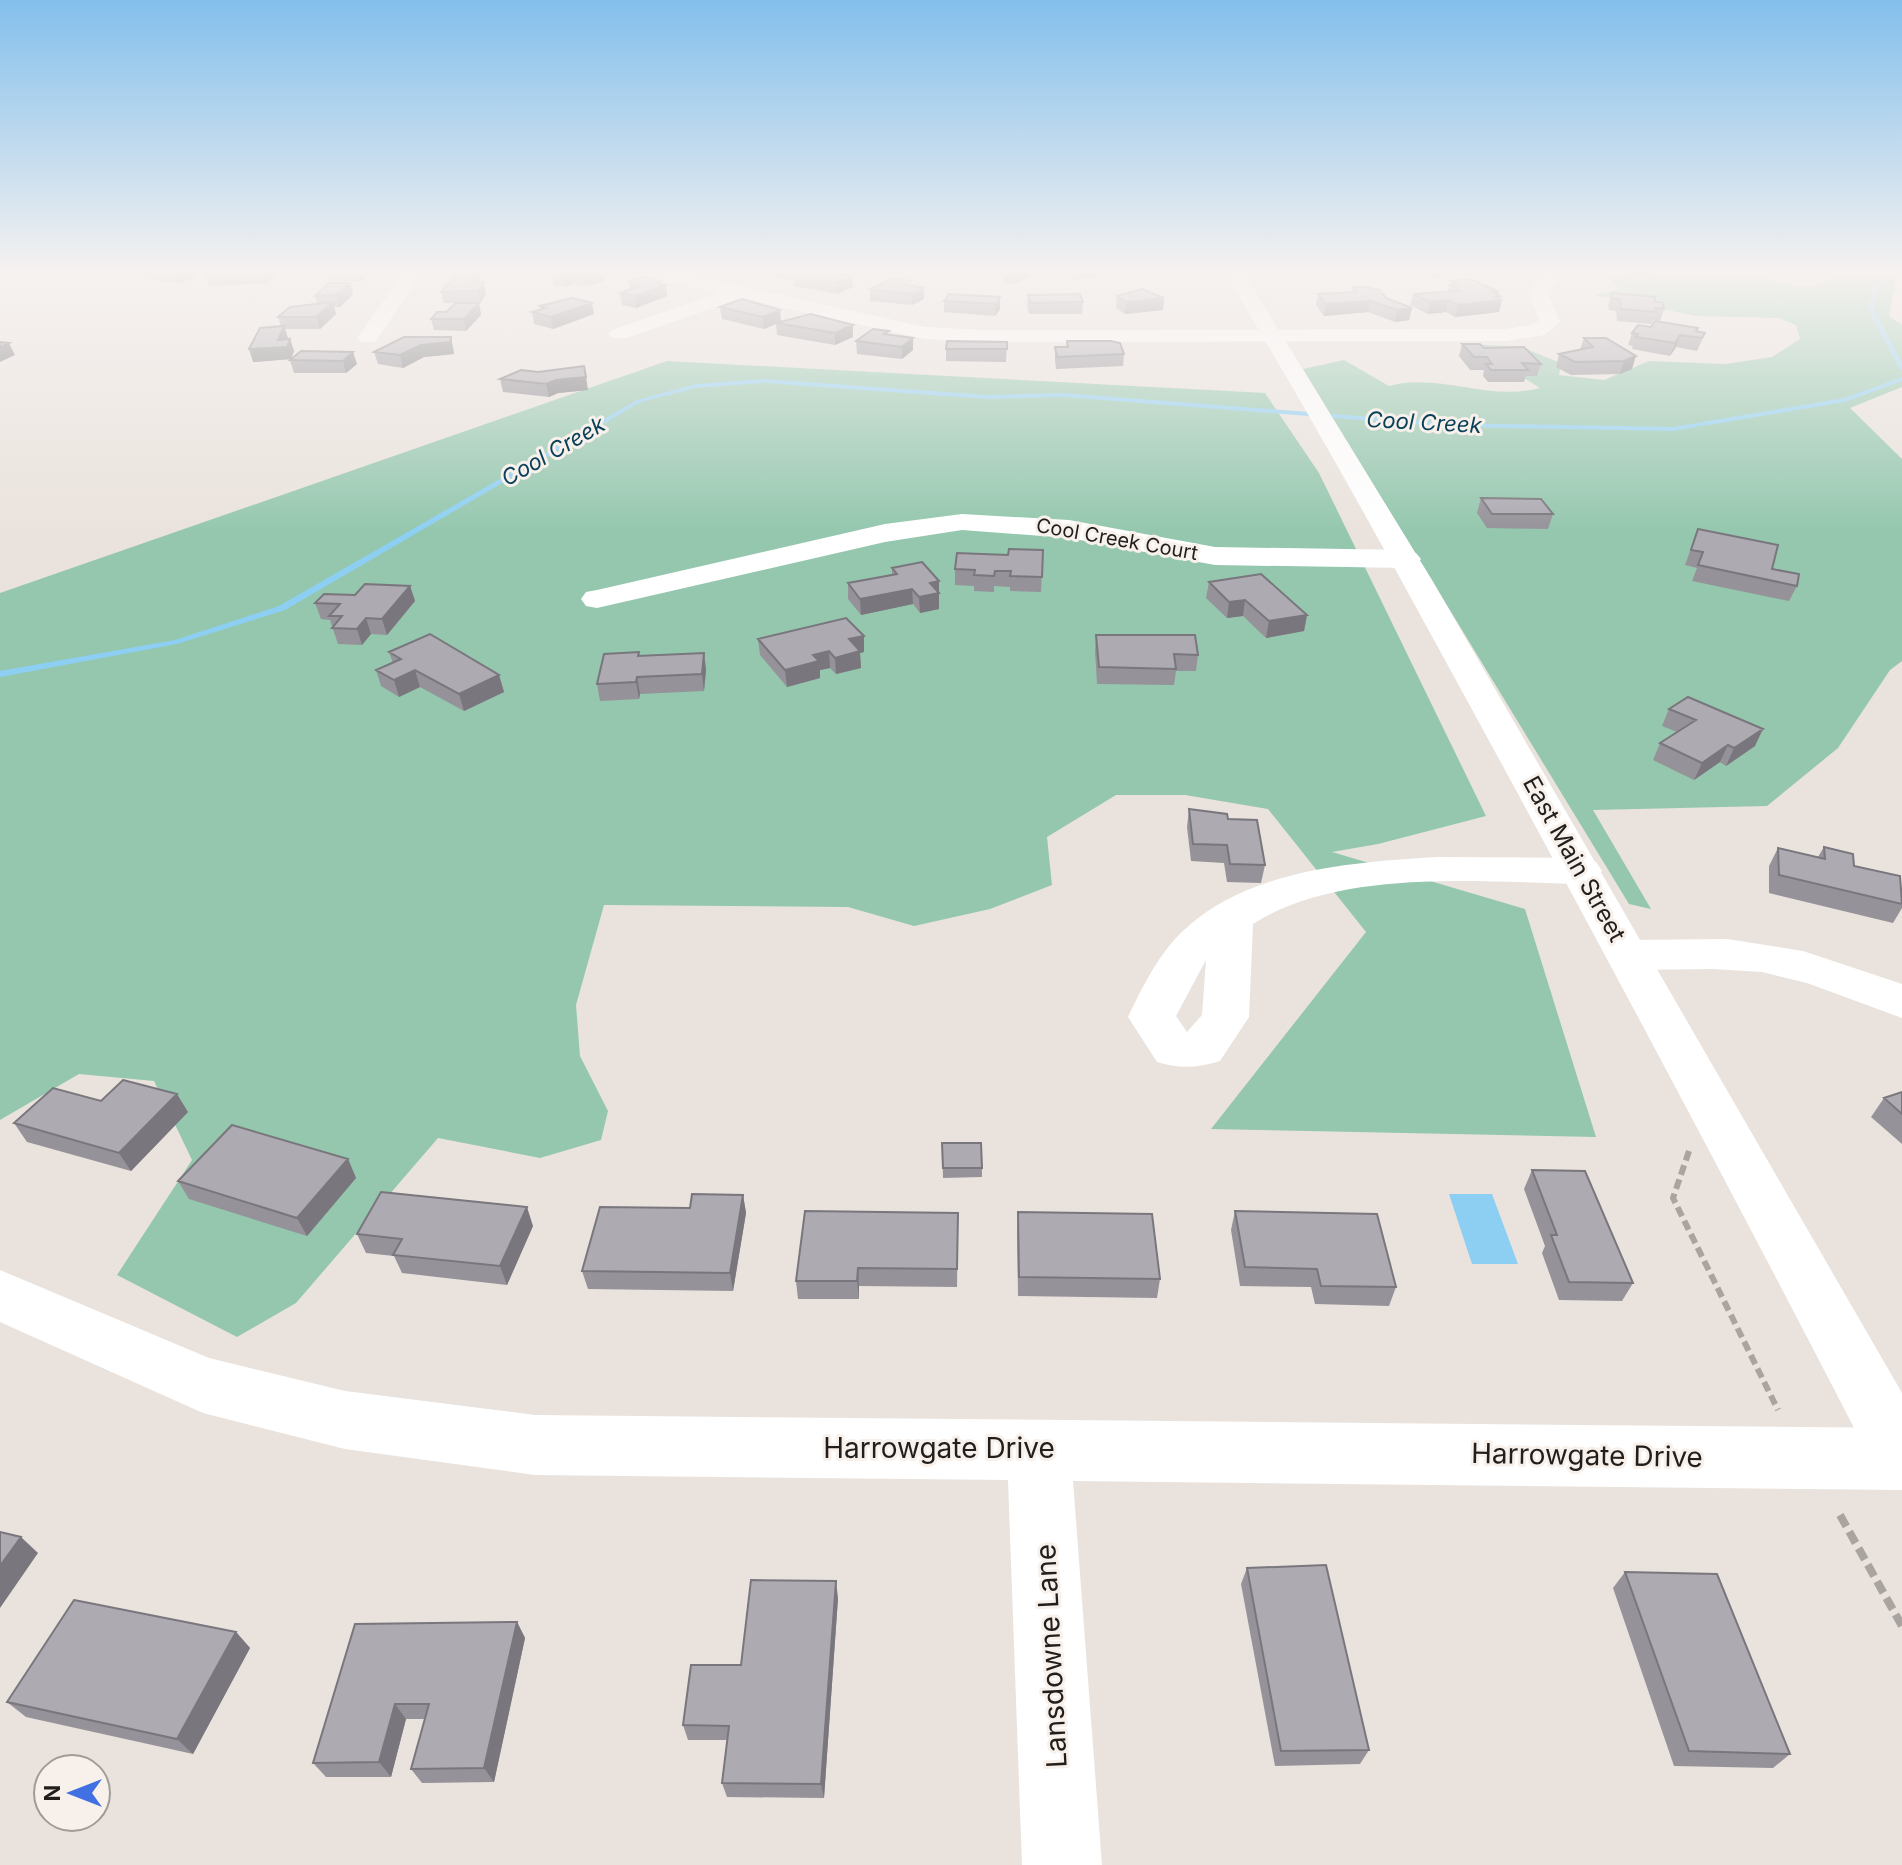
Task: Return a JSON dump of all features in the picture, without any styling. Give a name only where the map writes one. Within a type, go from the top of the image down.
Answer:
[{"type":"street","name":"East Main Street","points":[[1288,359],[1406,559],[1581,871],[1902,1456]]},
{"type":"street","name":"Cool Creek Court","points":[[597,599],[885,533],[962,522],[1069,529],[1163,549],[1215,556],[1406,559]]},
{"type":"street","points":[[1232,918],[1275,895],[1350,877],[1402,873],[1581,871]]},
{"type":"street","points":[[1628,955],[1719,954],[1779,961],[1855,981],[1902,1002]]},
{"type":"street","name":"Harrowgate Drive","points":[[0,1295],[203,1385],[345,1420],[535,1445],[1902,1456]]},
{"type":"street","name":"Lansdowne Lane","points":[[1039,1448],[1062,1865]]},
{"type":"path","points":[[1692,1141],[1673,1198],[1782,1419]]},
{"type":"path","points":[[1840,1515],[1902,1626]]},
{"type":"green space","points":[[1493,359],[1551,359],[1561,363],[1559,375],[1604,380],[1649,361],[1725,364],[1758,359],[1902,359],[1902,387],[1850,408],[1902,459],[1902,661],[1890,670],[1838,748],[1767,806],[1593,810],[1651,909],[1629,904],[1303,369],[1344,360],[1389,386],[1426,382],[1502,392],[1540,388]]},
{"type":"green space","points":[[667,361],[1265,393],[1319,473],[1486,816],[1378,844],[1332,852],[1525,909],[1596,1137],[1211,1129],[1366,932],[1268,809],[1185,795],[1116,795],[1047,837],[1052,885],[990,909],[914,926],[848,907],[604,905],[576,1005],[580,1056],[608,1111],[601,1140],[540,1158],[438,1138],[296,1303],[237,1337],[117,1275],[192,1160],[154,1081],[79,1074],[0,1120],[0,593]]},
{"type":"water","points":[[1449,1194],[1492,1194],[1518,1264],[1472,1264]]},
{"type":"building","points":[[291,359],[345,359],[343,361]]},
{"type":"building","points":[[1488,359],[1536,359],[1541,364],[1522,363],[1528,370],[1491,370],[1486,364],[1492,364]]},
{"type":"building","points":[[1569,359],[1629,359],[1624,361],[1575,362]]},
{"type":"building","points":[[584,366],[586,377],[546,384],[500,379],[521,370],[538,372]]},
{"type":"building","points":[[1481,498],[1541,499],[1553,514],[1492,514]]},
{"type":"building","points":[[1698,529],[1778,545],[1772,569],[1799,574],[1797,586],[1698,565],[1703,552],[1691,550]]},
{"type":"building","points":[[1009,549],[1043,550],[1042,577],[1010,576],[1011,571],[995,571],[994,576],[974,575],[975,570],[955,569],[957,553],[1008,555]]},
{"type":"building","points":[[922,562],[939,581],[930,583],[939,593],[919,597],[912,589],[860,599],[848,583],[897,574],[892,568]]},
{"type":"building","points":[[1261,574],[1307,615],[1269,621],[1245,600],[1229,602],[1209,582]]},
{"type":"building","points":[[365,584],[410,586],[382,619],[366,618],[357,629],[332,628],[342,616],[329,616],[340,604],[315,603],[324,594],[355,595]]},
{"type":"building","points":[[846,618],[864,636],[849,639],[860,651],[835,658],[829,651],[813,655],[819,661],[785,670],[758,639]]},
{"type":"building","points":[[430,634],[499,675],[459,694],[415,670],[394,680],[376,670],[401,659],[389,652]]},
{"type":"building","points":[[1096,635],[1195,635],[1198,655],[1174,654],[1176,669],[1099,667]]},
{"type":"building","points":[[639,652],[638,656],[704,653],[702,674],[637,677],[636,682],[597,684],[604,654]]},
{"type":"building","points":[[1688,697],[1763,729],[1734,748],[1728,745],[1702,763],[1660,743],[1696,720],[1669,709]]},
{"type":"building","points":[[1189,809],[1227,814],[1228,819],[1257,820],[1265,865],[1230,864],[1227,845],[1193,844]]},
{"type":"building","points":[[1824,847],[1853,854],[1854,866],[1900,876],[1902,904],[1779,875],[1778,848],[1825,859]]},
{"type":"building","points":[[123,1080],[177,1094],[119,1153],[14,1123],[53,1088],[101,1101]]},
{"type":"building","points":[[1902,1092],[1902,1114],[1884,1098]]},
{"type":"building","points":[[232,1125],[348,1159],[297,1218],[178,1181]]},
{"type":"building","points":[[942,1143],[981,1143],[982,1168],[943,1168]]},
{"type":"building","points":[[1532,1170],[1585,1171],[1633,1283],[1569,1282],[1551,1235],[1557,1235]]},
{"type":"building","points":[[381,1192],[527,1207],[500,1266],[393,1255],[402,1239],[357,1234]]},
{"type":"building","points":[[692,1194],[743,1195],[730,1273],[582,1271],[600,1207],[690,1208]]},
{"type":"building","points":[[805,1211],[958,1213],[957,1269],[858,1268],[857,1281],[796,1281]]},
{"type":"building","points":[[1235,1211],[1377,1214],[1396,1287],[1321,1286],[1317,1269],[1245,1267]]},
{"type":"building","points":[[1018,1212],[1152,1214],[1160,1279],[1019,1277]]},
{"type":"building","points":[[0,1532],[21,1537],[0,1566]]},
{"type":"building","points":[[1326,1565],[1369,1750],[1281,1751],[1247,1568]]},
{"type":"building","points":[[1625,1572],[1717,1574],[1790,1754],[1689,1751]]},
{"type":"building","points":[[751,1580],[836,1581],[821,1784],[722,1783],[729,1726],[683,1725],[691,1665],[741,1665]]},
{"type":"building","points":[[74,1600],[236,1632],[177,1739],[7,1702]]},
{"type":"building","points":[[517,1622],[484,1768],[411,1769],[429,1704],[395,1704],[379,1762],[313,1763],[355,1624]]},
{"type":"waterway","name":"Cool Creek","points":[[1897,359],[1902,368]]},
{"type":"waterway","name":"Cool Creek","points":[[0,674],[177,642],[282,608],[639,401],[696,386],[765,381],[987,397],[1063,395],[1449,425],[1673,429],[1845,400],[1902,379]]}]
